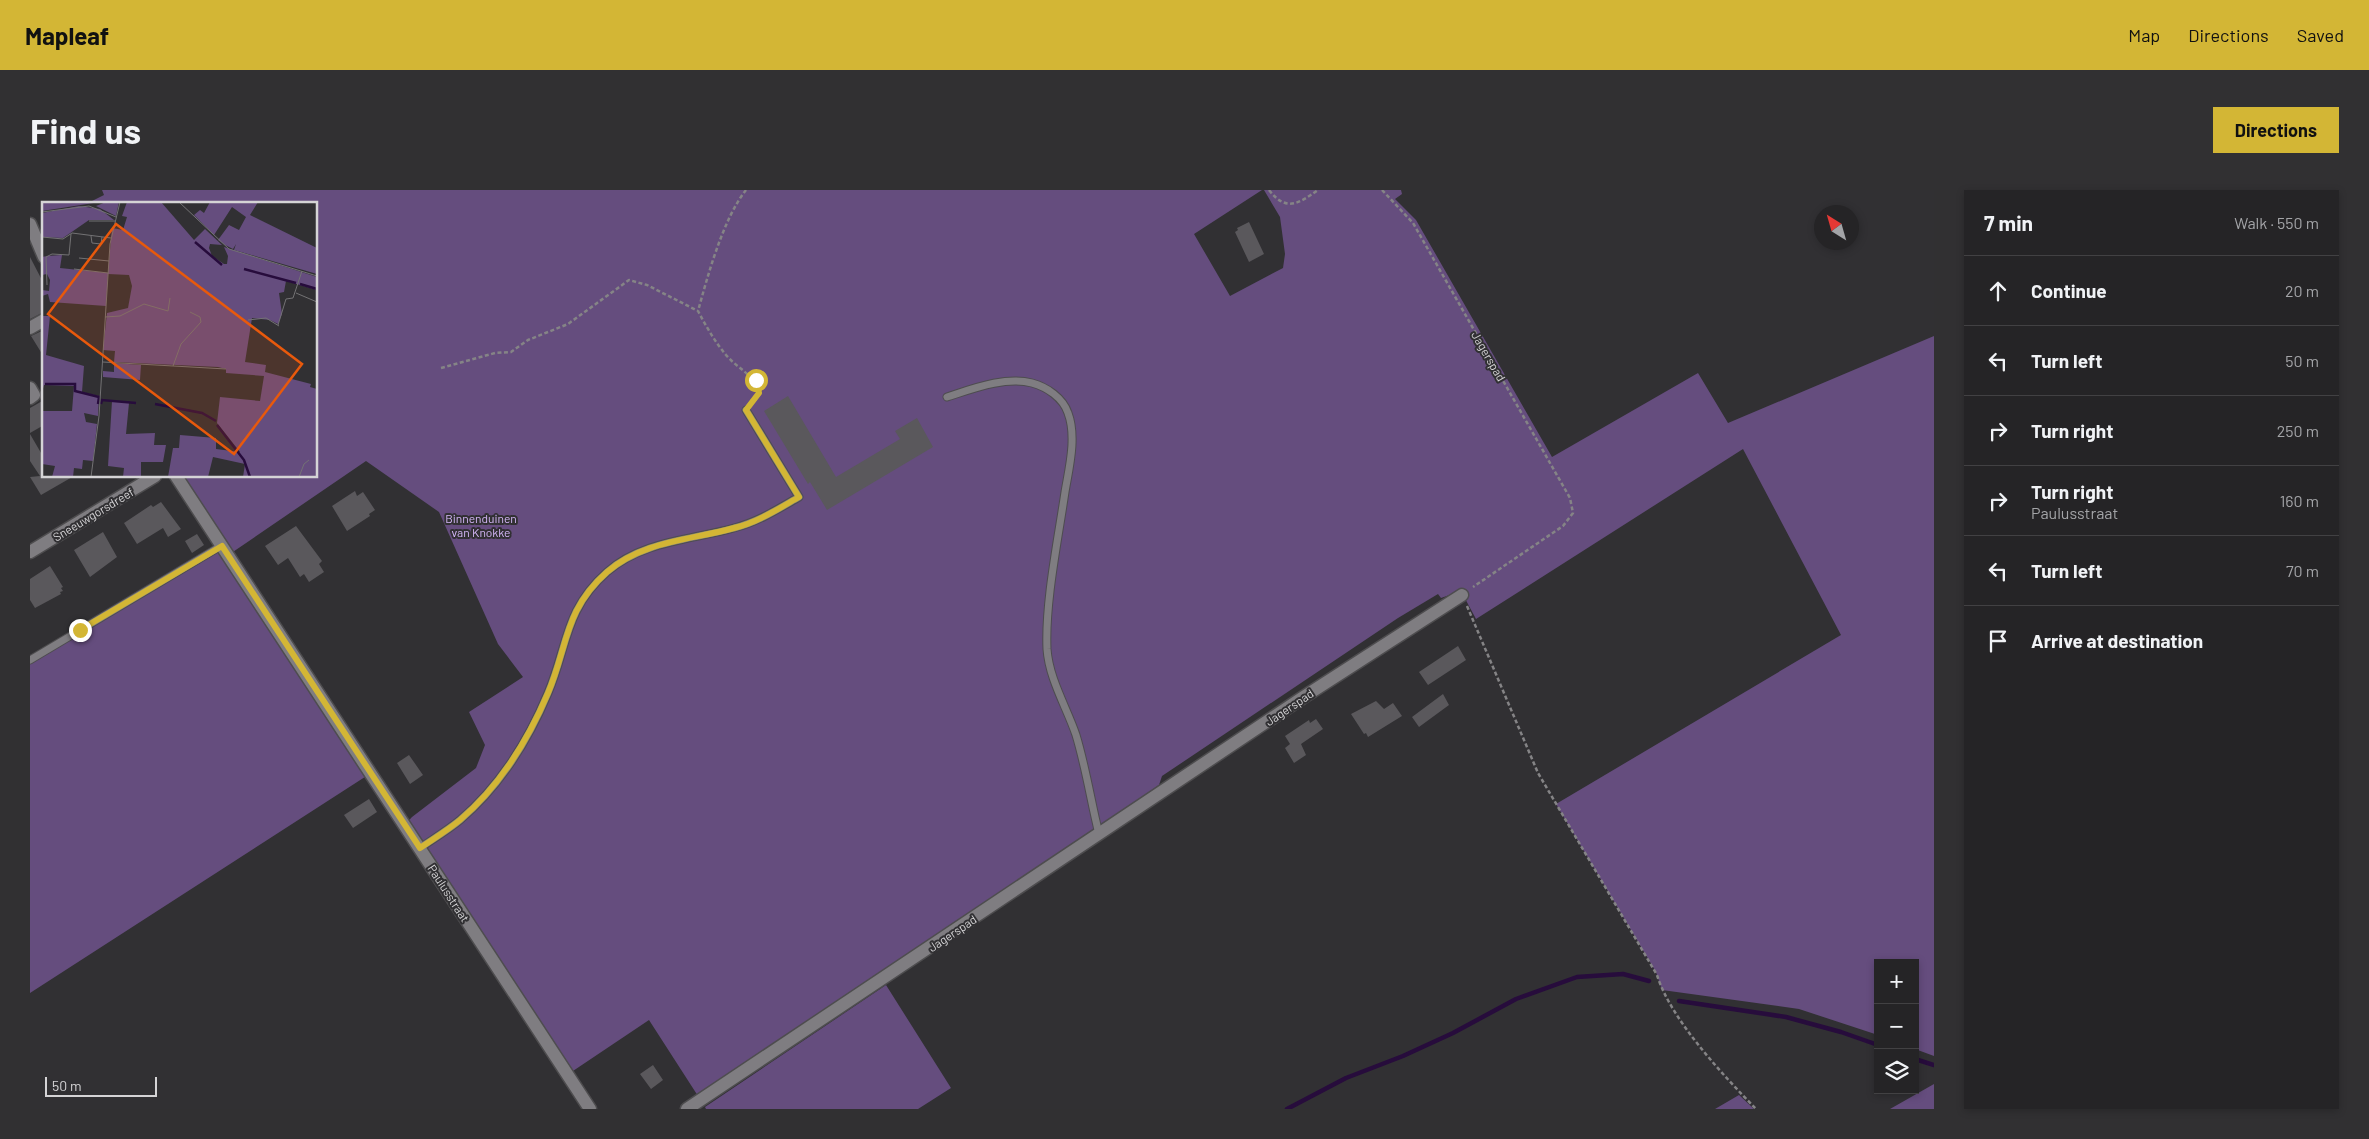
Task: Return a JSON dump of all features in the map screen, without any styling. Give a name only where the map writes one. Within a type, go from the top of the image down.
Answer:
[{"type":"street","points":[[30,224],[42,252]]},
{"type":"street","points":[[30,328],[42,321]]},
{"type":"street","points":[[30,388],[34,396],[30,398]]},
{"type":"street","name":"Sneeuwgorsdreef","points":[[30,552],[152,478]]},
{"type":"street","name":"Paulusstraat","points":[[177,478],[590,1109]]},
{"type":"street","name":"Jagerspad","points":[[687,1109],[1302,698],[1462,594]]},
{"type":"lane","points":[[947,397],[984,386],[1017,382],[1031,383],[1053,393],[1068,413],[1071,427],[1070,458],[1055,560],[1047,651],[1056,684],[1080,747],[1099,835]]},
{"type":"lane","points":[[420,848],[459,820],[496,783],[508,767],[531,729],[548,692],[568,626],[578,607],[593,586],[607,572],[638,552],[737,528],[761,518],[799,497],[746,410]]},
{"type":"lane","points":[[30,660],[222,546]]},
{"type":"path","points":[[698,311],[707,278],[733,209],[746,190]]},
{"type":"path","points":[[1269,190],[1277,201],[1285,205],[1295,203],[1318,190]]},
{"type":"path","name":"Jagerspad","points":[[1382,190],[1413,223],[1570,498],[1574,513],[1563,526],[1462,594]]},
{"type":"path","points":[[441,368],[495,353],[511,352],[528,340],[568,324],[628,280],[647,285],[698,311],[711,334],[727,356],[756,380],[759,393],[746,410]]},
{"type":"path","points":[[1462,594],[1538,773],[1657,975],[1663,994],[1694,1037],[1756,1109]]},
{"type":"green space","name":"Binnenduinen van Knokke","points":[[102,190],[1262,190],[1194,234],[1230,296],[1283,268],[1285,254],[1280,217],[1264,190],[1401,190],[1402,194],[1395,199],[1416,220],[1552,457],[1698,373],[1728,423],[1934,336],[1934,1056],[1919,1050],[1919,959],[1874,959],[1874,1034],[1799,1009],[1662,990],[1656,972],[1556,804],[1841,635],[1743,449],[1476,619],[1461,591],[1441,598],[1438,594],[1398,618],[1162,776],[1159,785],[1105,823],[698,1096],[649,1020],[564,1077],[401,829],[412,817],[476,768],[485,745],[469,712],[523,677],[498,644],[439,512],[366,461],[224,558],[368,775],[30,993],[30,664],[218,550],[169,478],[318,478],[318,202],[90,202],[104,195]]},
{"type":"green space","points":[[886,985],[951,1088],[918,1109],[706,1109],[705,1107]]},
{"type":"green space","points":[[1934,1084],[1934,1109],[1890,1109],[1919,1094]]},
{"type":"green space","points":[[1739,1095],[1754,1109],[1715,1109]]},
{"type":"building","points":[[1249,222],[1264,254],[1249,262],[1235,232],[1238,230],[1237,228]]},
{"type":"building","points":[[30,257],[42,280],[42,313],[30,319]]},
{"type":"building","points":[[42,331],[42,354],[31,336]]},
{"type":"building","points":[[788,396],[836,477],[900,439],[895,431],[917,418],[933,447],[827,510],[810,482],[808,484],[764,411]]},
{"type":"building","points":[[42,401],[42,426],[30,433],[30,408]]},
{"type":"building","points":[[30,434],[42,455],[42,478],[71,478],[41,495],[30,477],[40,476],[30,461]]},
{"type":"building","points":[[355,491],[357,496],[363,492],[375,510],[369,514],[370,516],[347,531],[332,506]]},
{"type":"building","points":[[161,502],[181,529],[168,537],[163,528],[137,544],[124,523],[151,505],[153,507]]},
{"type":"building","points":[[296,526],[322,561],[319,564],[324,572],[309,582],[304,574],[300,577],[288,558],[278,565],[265,546]]},
{"type":"building","points":[[103,532],[117,557],[90,577],[74,550]]},
{"type":"building","points":[[197,534],[204,545],[192,553],[185,541]]},
{"type":"building","points":[[50,566],[63,587],[61,588],[63,591],[60,592],[61,594],[35,608],[30,600],[30,579]]},
{"type":"building","points":[[1458,646],[1466,660],[1428,685],[1419,672]]},
{"type":"building","points":[[1443,694],[1449,705],[1419,727],[1412,717]]},
{"type":"building","points":[[1376,701],[1384,709],[1393,703],[1402,716],[1368,737],[1351,714]]},
{"type":"building","points":[[1316,719],[1323,729],[1301,744],[1306,755],[1294,763],[1285,748],[1290,744],[1285,736],[1309,720],[1310,723]]},
{"type":"building","points":[[409,755],[423,775],[410,784],[397,763]]},
{"type":"building","points":[[369,799],[377,812],[353,828],[344,815]]},
{"type":"building","points":[[653,1065],[663,1080],[651,1089],[640,1074]]},
{"type":"waterway","points":[[1287,1109],[1346,1078],[1403,1056],[1453,1033],[1516,999],[1577,977],[1623,974],[1649,981]]},
{"type":"waterway","points":[[1679,1001],[1786,1017],[1841,1032],[1874,1044]]},
{"type":"waterway","points":[[1919,1060],[1934,1065]]},
{"type":"route","points":[[80,630],[222,546],[420,848],[459,820],[496,783],[508,767],[531,729],[548,692],[568,626],[578,607],[593,586],[607,572],[622,560],[638,552],[658,545],[737,528],[761,518],[799,497],[746,410],[759,393],[756,380]]}]
